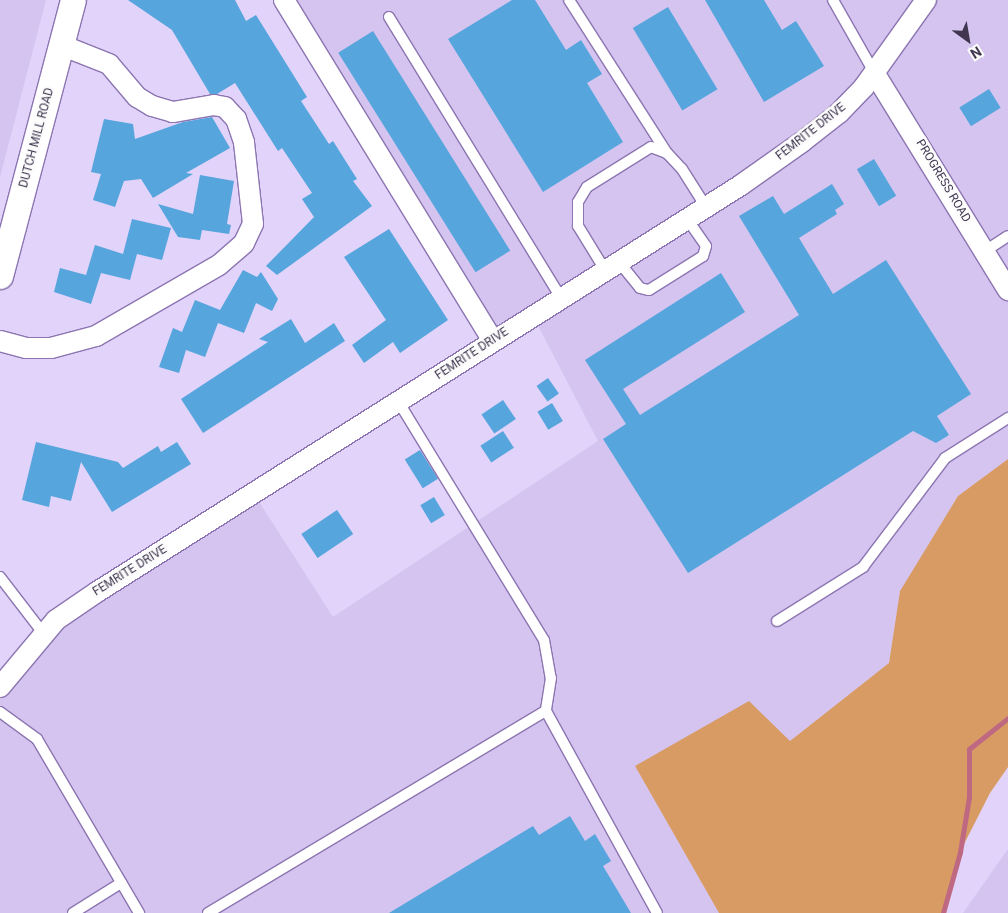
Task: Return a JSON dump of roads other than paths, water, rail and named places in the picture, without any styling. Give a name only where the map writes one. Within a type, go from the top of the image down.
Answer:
[{"type":"street","name":"DUTCH MILL ROAD","points":[[0,276],[73,0]]},
{"type":"street","points":[[284,0],[493,341]]},
{"type":"street","name":"FEMRITE DRIVE","points":[[0,687],[43,633],[56,620],[97,592],[706,207],[802,142],[839,113],[875,74],[926,0]]},
{"type":"street","points":[[0,340],[26,348],[52,348],[96,336],[219,264],[244,243],[253,224],[244,142],[236,120],[225,107],[214,105],[173,112],[152,106],[137,97],[109,64],[61,45]]},
{"type":"street","name":"PROGRESS ROAD","points":[[875,74],[1008,290]]},
{"type":"lane","points":[[569,0],[668,152],[682,168],[706,207]]},
{"type":"lane","points":[[833,0],[875,74]]},
{"type":"lane","points":[[389,17],[561,298]]},
{"type":"lane","points":[[668,152],[652,148],[587,187],[578,202],[578,226],[612,266],[640,288],[649,290],[703,256],[706,246],[687,219]]},
{"type":"lane","points":[[985,251],[1008,236]]},
{"type":"lane","points":[[398,401],[544,640],[551,678],[546,711],[657,913]]},
{"type":"lane","points":[[778,621],[863,566],[945,458],[1008,418]]},
{"type":"lane","points":[[0,577],[43,633]]},
{"type":"lane","points":[[208,913],[546,711]]},
{"type":"lane","points":[[0,712],[36,739],[139,913]]},
{"type":"lane","points":[[73,913],[121,883]]},
{"type":"waterway","points":[[943,913],[960,852],[969,797],[969,749],[1008,718]]}]
